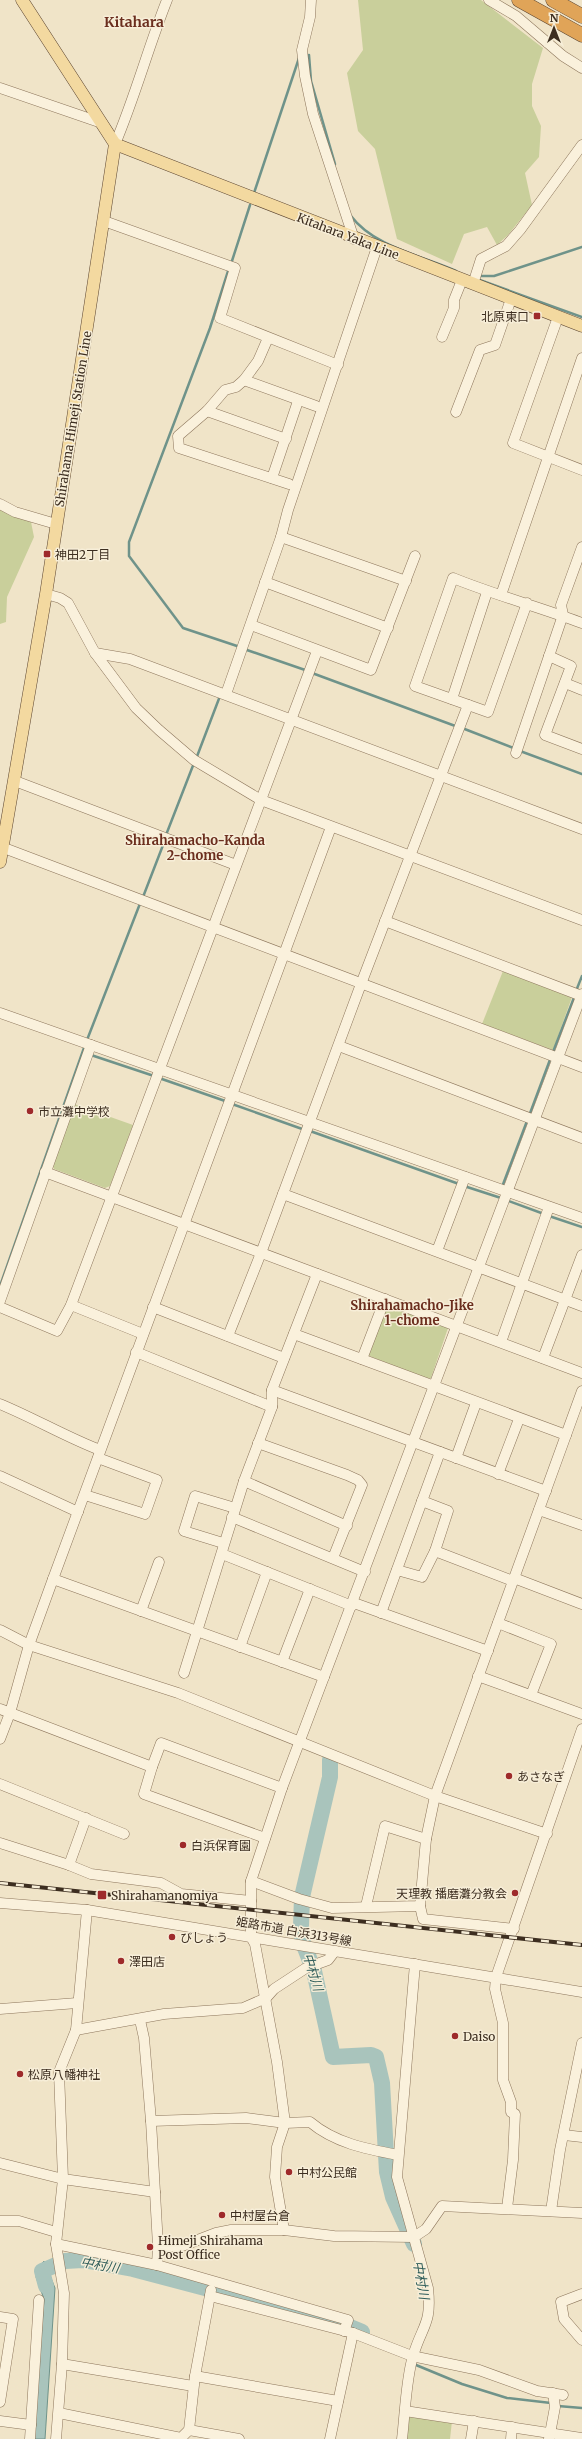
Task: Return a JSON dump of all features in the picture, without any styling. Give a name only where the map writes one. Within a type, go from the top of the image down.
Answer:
[{"type":"highway","points":[[519,0],[582,35]]},
{"type":"highway","points":[[552,0],[582,16]]},
{"type":"main road","points":[[22,0],[115,144]]},
{"type":"main road","name":"Shirahama Himeji Station Line","points":[[0,862],[4,848],[46,594],[115,144]]},
{"type":"main road","name":"Kitahara Yaka Line","points":[[115,144],[354,239],[582,326]]},
{"type":"street","points":[[115,144],[128,114],[145,60],[167,0]]},
{"type":"street","points":[[311,0],[310,17],[302,50],[305,76],[313,114],[354,239]]},
{"type":"street","points":[[489,0],[516,16],[563,56],[582,68]]},
{"type":"street","points":[[0,88],[74,115],[102,123]]},
{"type":"street","points":[[442,337],[454,308],[454,300],[476,271],[481,259],[506,246],[520,230],[582,145]]},
{"type":"street","points":[[104,221],[235,268],[220,318],[338,365]]},
{"type":"street","points":[[226,694],[281,537],[288,510],[377,247]]},
{"type":"street","points":[[456,412],[480,350],[495,345],[511,299]]},
{"type":"street","points":[[558,317],[513,443],[582,470]]},
{"type":"street","points":[[268,338],[258,361],[244,380],[236,387],[225,390],[207,411],[178,436],[179,448],[289,484]]},
{"type":"street","points":[[501,595],[547,456],[582,358]]},
{"type":"street","points":[[244,380],[298,401],[316,406]]},
{"type":"street","points":[[272,478],[298,401]]},
{"type":"street","points":[[207,411],[286,439]]},
{"type":"street","points":[[0,504],[15,512],[56,524]]},
{"type":"street","points":[[281,537],[406,581]]},
{"type":"street","points":[[516,753],[563,616],[561,605],[582,547]]},
{"type":"street","points":[[251,625],[317,651],[372,670],[415,556]]},
{"type":"street","points":[[527,603],[488,712],[415,686],[453,578],[487,592],[527,603],[563,616],[581,620]]},
{"type":"street","points":[[265,582],[388,628]]},
{"type":"street","points":[[452,699],[487,592]]},
{"type":"street","points":[[46,594],[60,598],[68,603],[95,653],[136,708],[194,760],[262,800],[582,920]]},
{"type":"street","points":[[0,1307],[57,1331],[71,1304],[212,928],[293,720],[317,651]]},
{"type":"street","points":[[95,653],[130,659],[582,829]]},
{"type":"street","points":[[549,656],[571,666],[545,735],[582,749]]},
{"type":"street","points":[[565,684],[582,690]]},
{"type":"street","points":[[228,1336],[261,1253],[361,984],[468,705]]},
{"type":"street","points":[[14,781],[236,865]]},
{"type":"street","points":[[0,1739],[10,1713],[30,1645],[53,1579],[183,1225],[285,956],[331,827]]},
{"type":"street","points":[[4,848],[285,956],[582,1067]]},
{"type":"street","points":[[284,2230],[275,2177],[277,2147],[285,2123],[266,1998],[255,1944],[251,1937],[251,1881],[282,1788],[353,1604],[413,1441],[582,995],[385,921]]},
{"type":"street","points":[[0,1013],[582,1218]]},
{"type":"street","points":[[0,1301],[87,1057],[87,1043]]},
{"type":"street","points":[[339,1046],[582,1138]]},
{"type":"street","points":[[45,1172],[111,1196],[183,1225],[457,1325],[582,1373]]},
{"type":"street","points":[[437,1251],[465,1177]]},
{"type":"street","points":[[283,1194],[479,1266],[582,1306]]},
{"type":"street","points":[[501,1342],[523,1284],[549,1207]]},
{"type":"street","points":[[543,1358],[582,1255]]},
{"type":"street","points":[[184,1673],[222,1554],[223,1543],[244,1481],[272,1407],[272,1390],[317,1274]]},
{"type":"street","points":[[362,1359],[385,1299]]},
{"type":"street","points":[[71,1304],[143,1334]]},
{"type":"street","points":[[153,1307],[284,1358]]},
{"type":"street","points":[[294,1334],[476,1403],[566,1435]]},
{"type":"street","points":[[136,1352],[272,1407]]},
{"type":"street","points":[[272,1390],[546,1491]]},
{"type":"street","points":[[514,1928],[423,1919],[420,1906],[426,1839],[435,1796],[582,1391]]},
{"type":"street","points":[[456,1458],[476,1403]]},
{"type":"street","points":[[0,1404],[38,1420],[99,1454],[157,1480],[145,1514],[85,1495]]},
{"type":"street","points":[[498,1474],[519,1418]]},
{"type":"street","points":[[258,1443],[358,1480],[362,1485],[333,1558]]},
{"type":"street","points":[[381,1612],[440,1452]]},
{"type":"street","points":[[0,1476],[78,1512]]},
{"type":"street","points":[[244,1481],[347,1526]]},
{"type":"street","points":[[223,1543],[184,1531],[195,1496],[365,1572]]},
{"type":"street","points":[[397,1570],[422,1577],[435,1551],[448,1511],[422,1501]]},
{"type":"street","points":[[539,1510],[582,1525]]},
{"type":"street","points":[[435,1551],[582,1604]]},
{"type":"street","points":[[222,1554],[310,1589],[381,1612],[488,1651]]},
{"type":"street","points":[[141,1611],[159,1562]]},
{"type":"street","points":[[240,1647],[267,1572]]},
{"type":"street","points":[[53,1579],[324,1677]]},
{"type":"street","points":[[282,1662],[310,1589]]},
{"type":"street","points":[[498,1623],[551,1644],[531,1695]]},
{"type":"street","points":[[0,1630],[30,1645],[178,1693],[435,1796],[547,1834]]},
{"type":"street","points":[[478,1676],[582,1714]]},
{"type":"street","points":[[0,1709],[152,1767]]},
{"type":"street","points":[[507,2208],[513,2160],[515,2114],[511,2112],[511,2102],[503,2080],[503,2023],[496,1989],[496,1977],[547,1834],[582,1729]]},
{"type":"street","points":[[265,1838],[144,1794],[152,1767],[161,1743],[282,1788]]},
{"type":"street","points":[[0,1784],[124,1834]]},
{"type":"street","points":[[69,1865],[86,1818]]},
{"type":"street","points":[[366,1906],[385,1826],[426,1839]]},
{"type":"street","points":[[0,1844],[69,1865],[91,1874],[161,1883],[180,1894],[251,1901]]},
{"type":"street","points":[[251,1881],[299,1899],[332,1908],[366,1906],[420,1906]]},
{"type":"street","name":"姫路市道 白浜313号線","points":[[0,1903],[87,1910],[582,1992]]},
{"type":"street","points":[[56,2439],[62,2364],[64,2293],[56,2249],[56,2232],[63,2179],[59,2072],[76,2030],[77,2003],[87,1910]]},
{"type":"street","points":[[76,2030],[140,2020],[171,2013],[243,2008],[266,1998],[274,1989],[306,1968],[328,1960],[335,1951]]},
{"type":"street","points":[[402,2439],[412,2356],[428,2320],[430,2303],[410,2237],[397,2176],[414,1964]]},
{"type":"street","points":[[0,2009],[77,2003]]},
{"type":"street","points":[[140,2020],[144,2038],[151,2121],[158,2246],[157,2265]]},
{"type":"street","points":[[551,2211],[582,2043]]},
{"type":"street","points":[[151,2121],[246,2118],[285,2123],[310,2122],[326,2135],[367,2149],[398,2155]]},
{"type":"street","points":[[564,2135],[582,2137]]},
{"type":"street","points":[[0,2163],[63,2179],[155,2192]]},
{"type":"street","points":[[158,2246],[182,2246],[216,2233],[231,2230],[284,2230],[334,2236],[410,2237],[426,2229],[442,2206],[507,2208],[582,2213]]},
{"type":"street","points":[[0,2220],[19,2221],[56,2232]]},
{"type":"street","points":[[56,2249],[157,2265],[348,2320],[349,2332],[338,2401],[330,2439]]},
{"type":"street","points":[[58,2413],[181,2438],[189,2430],[194,2381],[213,2282]]},
{"type":"street","points":[[582,2294],[561,2302],[564,2319],[582,2340]]},
{"type":"street","points":[[210,2296],[349,2332],[412,2356],[479,2370],[537,2390],[558,2394],[550,2436]]},
{"type":"street","points":[[30,2439],[39,2300]]},
{"type":"street","points":[[0,2317],[13,2318],[0,2402]]},
{"type":"street","points":[[62,2364],[338,2401]]},
{"type":"street","points":[[405,2411],[512,2427],[550,2436],[582,2438]]},
{"type":"street","points":[[0,2421],[31,2425]]},
{"type":"street","points":[[471,2439],[474,2421]]},
{"type":"street","points":[[511,2439],[512,2427]]},
{"type":"street","points":[[189,2430],[239,2439]]},
{"type":"green space","points":[[358,0],[481,0],[543,48],[532,84],[532,106],[541,126],[539,157],[525,173],[532,205],[508,235],[497,245],[487,227],[464,234],[452,264],[397,239],[375,149],[358,131],[347,73],[363,50]]},
{"type":"green space","points":[[0,506],[15,512],[31,522],[34,537],[7,597],[6,622],[0,624]]},
{"type":"green space","points":[[503,971],[572,997],[553,1050],[482,1024]]},
{"type":"green space","points":[[74,1104],[133,1125],[110,1186],[105,1188],[54,1169],[52,1163]]},
{"type":"green space","points":[[386,1304],[448,1328],[431,1378],[427,1379],[367,1355]]},
{"type":"green space","points":[[411,2417],[452,2421],[450,2439],[405,2439],[407,2419]]},
{"type":"water","points":[[44,2261],[55,2288],[45,2439],[33,2439],[44,2299],[36,2277],[37,2268]]},
{"type":"waterway","points":[[306,56],[309,55],[311,81],[335,164]]},
{"type":"waterway","points":[[254,193],[299,58]]},
{"type":"waterway","points":[[231,264],[250,205]]},
{"type":"waterway","points":[[351,216],[372,236],[400,250],[456,271]]},
{"type":"waterway","points":[[479,276],[494,276],[582,247]]},
{"type":"waterway","points":[[229,268],[210,328],[129,542],[129,556],[183,628],[240,647]]},
{"type":"waterway","points":[[477,279],[582,317]]},
{"type":"waterway","points":[[244,649],[308,671]]},
{"type":"waterway","points":[[312,673],[458,727]]},
{"type":"waterway","points":[[196,759],[220,696]]},
{"type":"waterway","points":[[462,728],[516,749]]},
{"type":"waterway","points":[[520,751],[582,774]]},
{"type":"waterway","points":[[166,835],[194,763]]},
{"type":"waterway","points":[[143,897],[165,840]]},
{"type":"waterway","points":[[87,1040],[141,901]]},
{"type":"waterway","points":[[576,991],[582,976]]},
{"type":"waterway","points":[[553,1052],[575,995]]},
{"type":"waterway","points":[[0,1286],[85,1045]]},
{"type":"waterway","points":[[91,1055],[154,1076]]},
{"type":"waterway","points":[[529,1116],[551,1057]]},
{"type":"waterway","points":[[159,1078],[228,1102]]},
{"type":"waterway","points":[[232,1104],[305,1130]]},
{"type":"waterway","points":[[502,1187],[527,1121]]},
{"type":"waterway","points":[[310,1131],[459,1184]]},
{"type":"waterway","points":[[464,1186],[501,1198]]},
{"type":"waterway","points":[[506,1200],[544,1214]]},
{"type":"waterway","points":[[549,1216],[582,1227]]},
{"type":"waterway","name":"中村川","points":[[330,1760],[330,1777],[302,1897],[302,1940],[314,1971],[333,2057],[371,2055],[376,2057],[382,2083],[387,2172],[393,2197],[414,2244]]},
{"type":"waterway","name":"中村川","points":[[46,2286],[42,2271],[65,2261],[83,2260],[133,2269],[345,2325],[362,2332]]},
{"type":"waterway","points":[[416,2365],[462,2384],[507,2398],[551,2403]]},
{"type":"waterway","points":[[558,2406],[582,2408]]},
{"type":"railway","points":[[0,1883],[582,1945]]},
{"type":"place","name":"北原東口","points":[[537,316]]},
{"type":"place","name":"神田2丁目","points":[[47,554]]},
{"type":"place","name":"市立灘中学校","points":[[30,1111]]},
{"type":"place","name":"あさなぎ","points":[[509,1776]]},
{"type":"place","name":"白浜保育園","points":[[183,1845]]},
{"type":"place","name":"天理教 播磨灘分教会","points":[[515,1893]]},
{"type":"place","name":"Shirahamanomiya","points":[[102,1895]]},
{"type":"place","name":"びしょう","points":[[172,1937]]},
{"type":"place","name":"澤田店","points":[[121,1961]]},
{"type":"place","name":"Daiso","points":[[455,2036]]},
{"type":"place","name":"松原八幡神社","points":[[20,2074]]},
{"type":"place","name":"中村公民館","points":[[289,2172]]},
{"type":"place","name":"中村屋台倉","points":[[222,2215]]},
{"type":"place","name":"Himeji Shirahama Post Office","points":[[150,2247]]},
{"type":"district","name":"Kitahara","points":[[134,22]]},
{"type":"district","name":"Shirahamacho-Kanda 2-chome","points":[[195,848]]},
{"type":"district","name":"Shirahamacho-Jike 1-chome","points":[[412,1312]]}]
